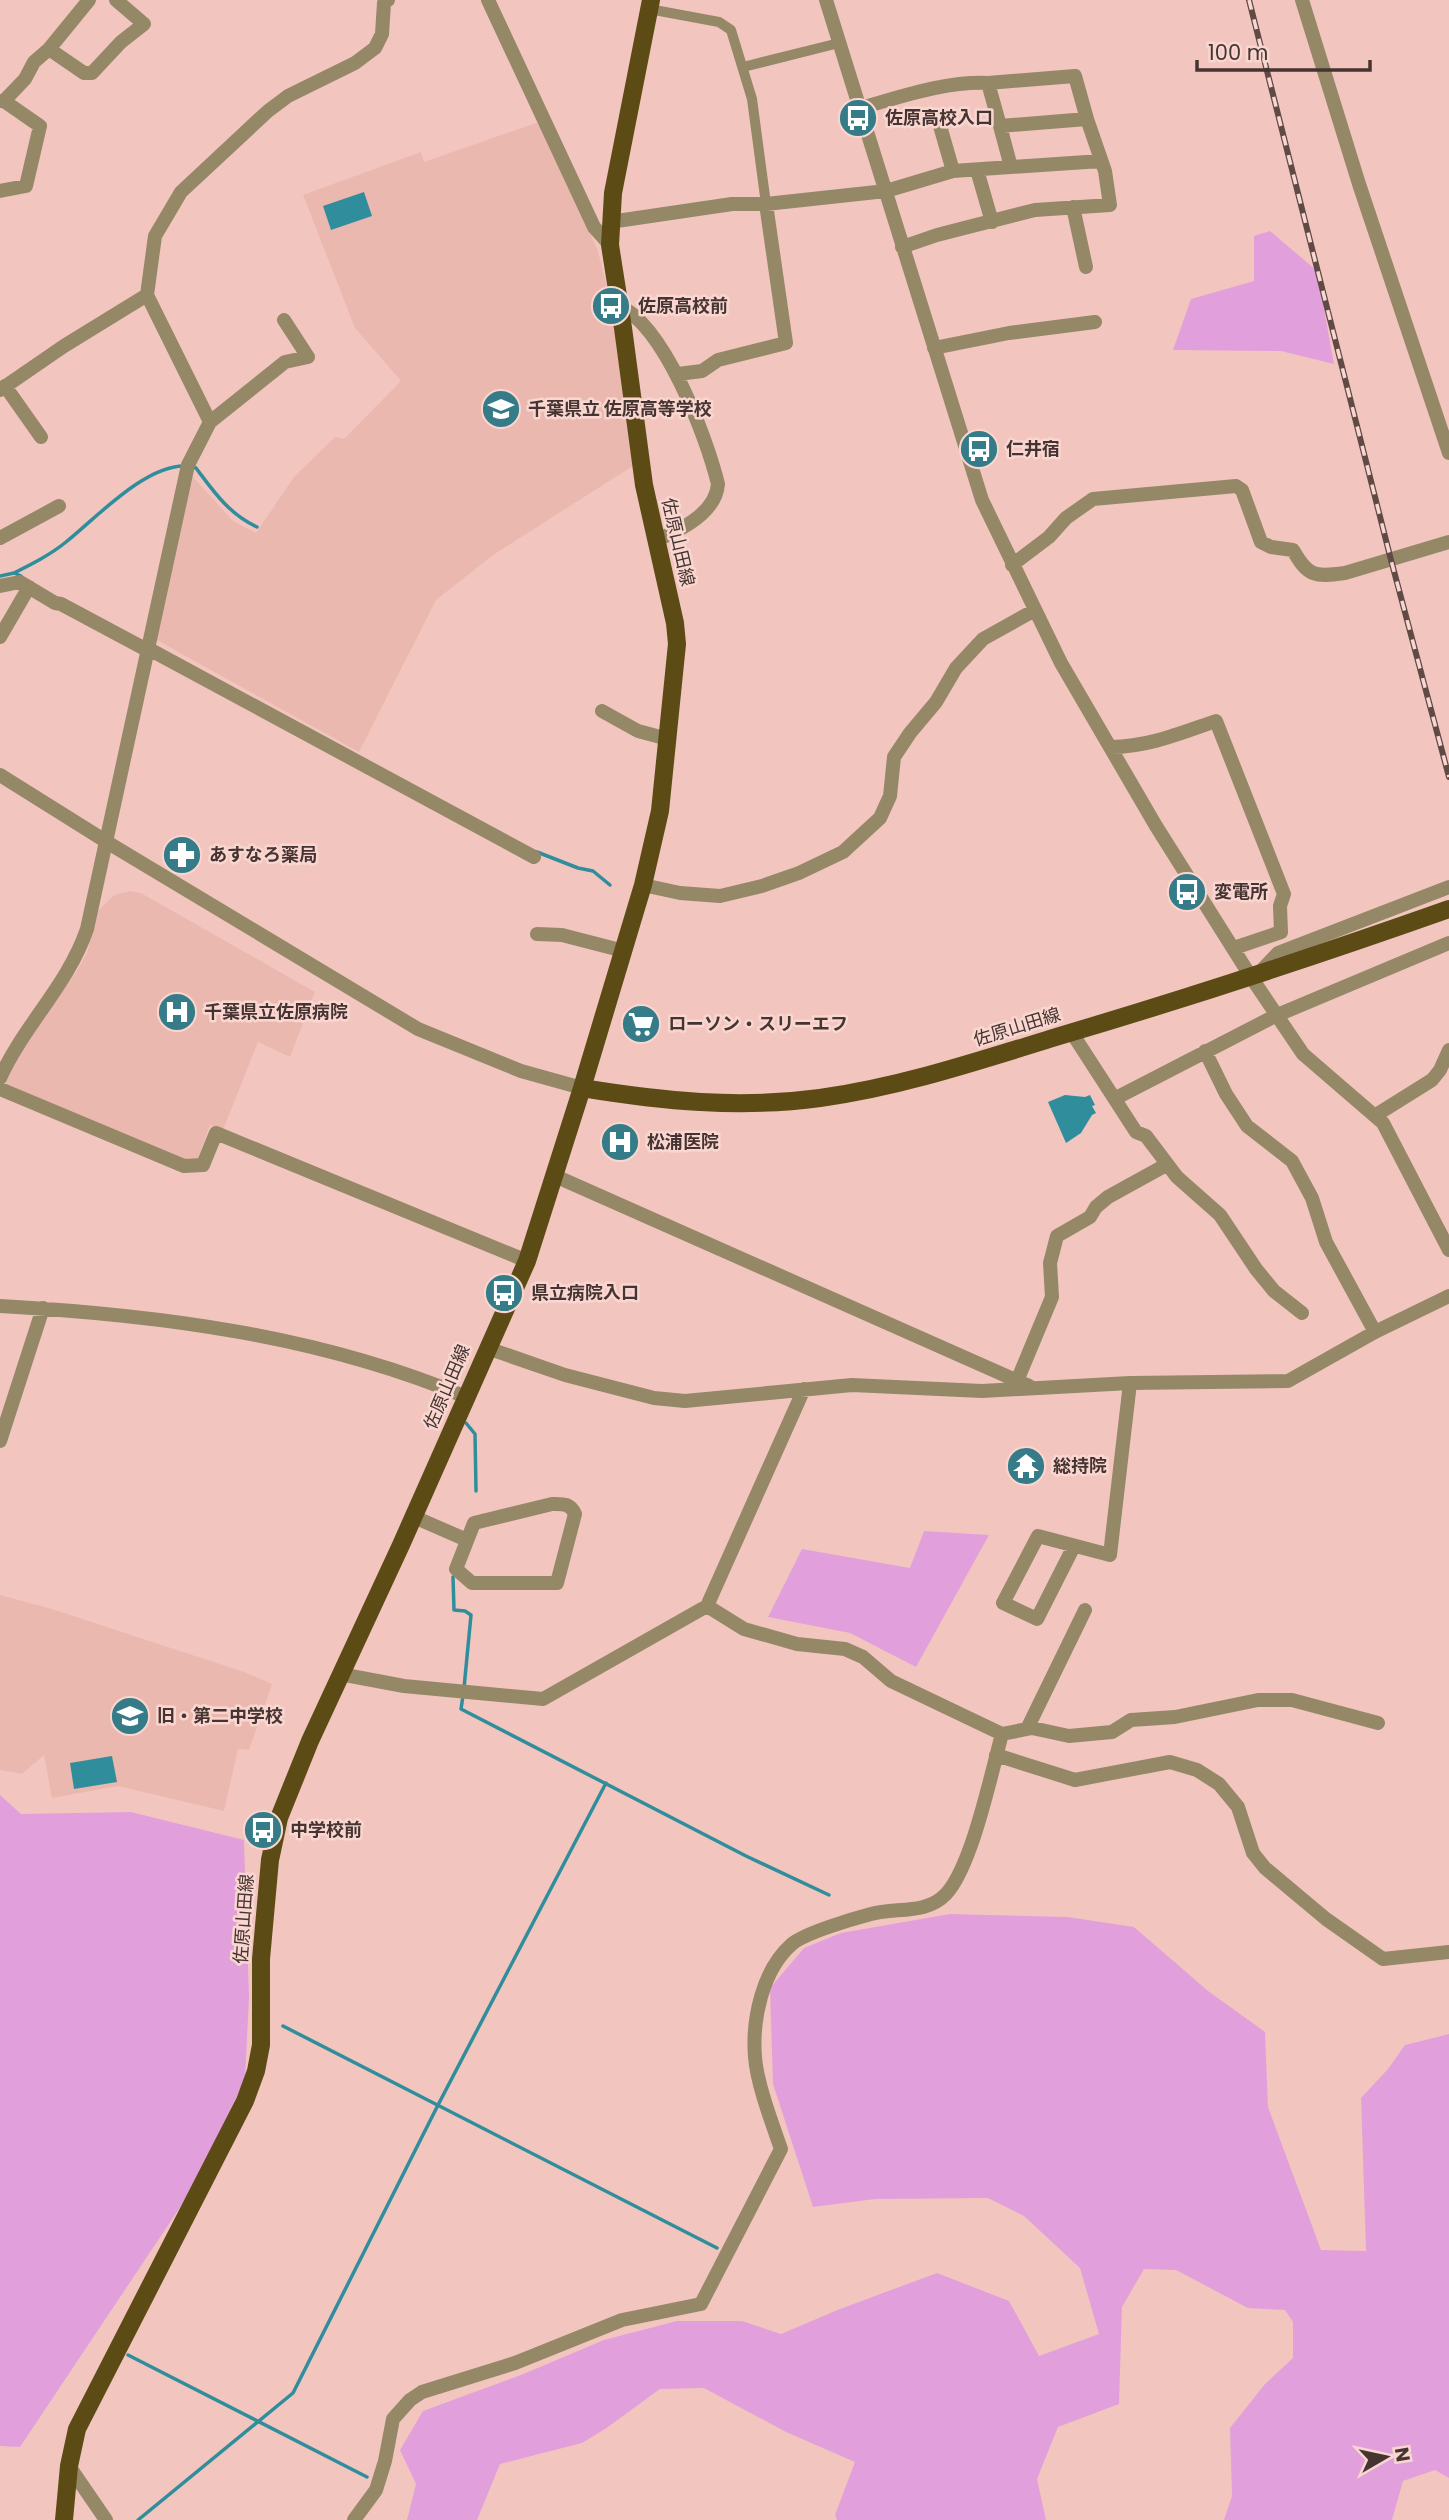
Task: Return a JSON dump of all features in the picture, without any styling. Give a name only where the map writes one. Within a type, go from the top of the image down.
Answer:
[{"type":"main road","name":"佐原山田線","points":[[64,2520],[69,2466],[77,2430],[245,2101],[256,2071],[262,2023],[261,1959],[270,1860],[279,1818],[340,1674],[414,1517],[527,1261],[643,885],[660,811],[677,644],[675,622],[644,485],[624,328],[618,306],[610,245],[610,222],[615,183],[650,4]]},
{"type":"main road","name":"佐原山田線","points":[[582,1088],[663,1101],[735,1104],[818,1098],[900,1083],[1072,1033],[1449,909]]},
{"type":"street","points":[[0,191],[26,186],[40,126],[2,101],[25,79],[34,62],[89,0]]},
{"type":"street","points":[[49,48],[84,73],[92,74],[121,42],[144,24],[116,0]]},
{"type":"street","points":[[488,0],[594,227],[610,245]]},
{"type":"street","points":[[826,0],[982,500],[1012,565],[1061,663],[1156,826],[1254,975],[1275,1016],[1303,1054],[1383,1123],[1448,1246]]},
{"type":"street","points":[[1302,0],[1449,453]]},
{"type":"street","points":[[210,422],[147,295],[155,236],[181,192],[229,146],[288,96],[355,63],[375,48],[382,34],[384,1]]},
{"type":"street","points":[[650,4],[726,25],[731,30],[757,127],[786,343],[718,360],[702,371],[678,374]]},
{"type":"street","points":[[743,67],[839,43]]},
{"type":"street","points":[[860,108],[920,91],[969,82],[1075,76],[1105,171],[1110,205],[1035,210],[937,235],[902,247]]},
{"type":"street","points":[[988,83],[1011,167]]},
{"type":"street","points":[[1000,126],[1087,118]]},
{"type":"street","points":[[937,119],[953,172]]},
{"type":"street","points":[[610,222],[732,204],[766,204],[886,191],[953,172],[1101,162]]},
{"type":"street","points":[[977,170],[992,222]]},
{"type":"street","points":[[1073,208],[1086,267]]},
{"type":"street","points":[[41,438],[2,388],[147,295]]},
{"type":"street","points":[[618,306],[632,312],[678,374],[713,464],[718,484],[718,493],[688,526],[656,540]]},
{"type":"street","points":[[0,1078],[11,1054],[75,960],[87,929],[188,467],[210,422],[285,362],[308,358],[284,320]]},
{"type":"street","points":[[934,348],[1009,333],[1095,322]]},
{"type":"street","points":[[1012,565],[1049,537],[1066,518],[1093,499],[1236,486],[1242,490],[1261,542],[1271,547],[1293,550],[1303,569],[1313,573],[1345,573],[1449,542]]},
{"type":"street","points":[[0,538],[59,506]]},
{"type":"street","points":[[0,586],[20,582],[147,647],[534,857]]},
{"type":"street","points":[[0,637],[29,587]]},
{"type":"street","points":[[643,885],[680,893],[720,895],[762,886],[799,873],[844,852],[880,818],[890,796],[894,757],[936,702],[956,668],[983,639],[1035,610]]},
{"type":"street","points":[[602,711],[638,731],[668,739]]},
{"type":"street","points":[[1111,747],[1153,743],[1216,721],[1284,894],[1280,906],[1281,932],[1234,948]]},
{"type":"street","points":[[0,775],[418,1029],[520,1071],[582,1088]]},
{"type":"street","points":[[1254,975],[1278,953],[1449,887]]},
{"type":"street","points":[[537,934],[562,935],[624,951]]},
{"type":"street","points":[[1116,1098],[1275,1016],[1449,943]]},
{"type":"street","points":[[1072,1033],[1136,1132],[1146,1136],[1166,1165],[1220,1215],[1274,1291],[1302,1314]]},
{"type":"street","points":[[1376,1115],[1433,1080],[1440,1070],[1445,1049]]},
{"type":"street","points":[[1205,1051],[1226,1094],[1247,1126],[1292,1161],[1312,1198],[1326,1242],[1375,1332]]},
{"type":"street","points":[[0,1089],[184,1166],[203,1165],[216,1133],[527,1261]]},
{"type":"street","points":[[1017,1381],[1052,1297],[1050,1263],[1057,1236],[1090,1216],[1108,1197],[1166,1165]]},
{"type":"street","points":[[555,1176],[1033,1388]]},
{"type":"street","points":[[487,1348],[565,1376],[654,1398],[685,1401],[852,1385],[982,1391],[1130,1383],[1288,1381],[1375,1332],[1449,1296]]},
{"type":"street","points":[[0,1306],[43,1308],[218,1328],[300,1343],[430,1382],[466,1397]]},
{"type":"street","points":[[0,1441],[43,1308]]},
{"type":"street","points":[[1074,1546],[1037,1619],[1003,1603],[1038,1536],[1110,1555],[1130,1383]]},
{"type":"street","points":[[340,1674],[404,1686],[543,1699],[707,1606],[804,1389]]},
{"type":"street","points":[[552,1504],[572,1507],[575,1514],[557,1583],[471,1583],[456,1569],[467,1540],[474,1523],[502,1515],[552,1504]]},
{"type":"street","points":[[414,1517],[467,1540]]},
{"type":"street","points":[[707,1606],[744,1629],[797,1644],[845,1648],[863,1657],[891,1681],[1002,1734],[1032,1728],[1069,1736],[1112,1732],[1131,1720],[1175,1717],[1258,1700],[1292,1700],[1378,1723]]},
{"type":"street","points":[[1027,1729],[1085,1610]]},
{"type":"street","points":[[354,2520],[376,2490],[393,2419],[416,2396],[515,2363],[622,2320],[701,2304],[780,2149],[755,2059],[755,2026],[766,1983],[775,1964],[793,1943],[827,1928],[873,1913],[923,1908],[946,1894],[967,1858],[1002,1734]]},
{"type":"street","points":[[996,1755],[1075,1780],[1170,1762],[1197,1770],[1219,1784],[1238,1807],[1253,1853],[1265,1868],[1326,1919],[1383,1959],[1449,1952]]},
{"type":"street","points":[[69,2466],[106,2520]]},
{"type":"shaded area","name":"千葉県立 佐原高等学校","points":[[542,121],[598,251],[618,333],[636,464],[493,555],[436,600],[359,752],[153,638],[193,477],[233,521],[256,533],[294,477],[335,437],[344,439],[401,381],[355,328],[303,195],[421,152],[424,162]]},
{"type":"shaded area","points":[[1270,231],[1317,271],[1334,364],[1281,351],[1173,350],[1191,299],[1254,281],[1254,236]]},
{"type":"shaded area","name":"千葉県立佐原病院","points":[[130,891],[141,893],[315,992],[290,1057],[258,1042],[223,1130],[210,1125],[197,1161],[187,1162],[3,1087],[14,1057],[75,974],[87,953],[98,911],[114,895]]},
{"type":"shaded area","points":[[639,1008],[657,1013],[647,1042],[630,1037]]},
{"type":"shaded area","points":[[924,1531],[989,1535],[916,1667],[850,1633],[768,1617],[802,1549],[910,1568]]},
{"type":"shaded area","name":"旧・第二中学校","points":[[0,1595],[52,1609],[244,1672],[272,1684],[249,1750],[238,1749],[224,1811],[118,1786],[52,1798],[44,1755],[22,1774],[0,1770]]},
{"type":"shaded area","points":[[0,1795],[21,1814],[131,1812],[244,1840],[249,1997],[245,2079],[193,2188],[20,2447],[0,2446]]},
{"type":"shaded area","points":[[950,1914],[1068,1917],[1134,1927],[1208,1991],[1265,2032],[1268,2107],[1321,2250],[1366,2251],[1361,2098],[1388,2069],[1405,2045],[1449,2034],[1449,2478],[1435,2470],[1403,2481],[1392,2520],[1224,2520],[1232,2496],[1230,2428],[1265,2384],[1293,2358],[1293,2322],[1285,2310],[1248,2308],[1176,2270],[1144,2269],[1122,2307],[1119,2404],[1058,2427],[1037,2479],[1046,2520],[837,2520],[835,2515],[855,2462],[786,2432],[704,2388],[660,2389],[582,2443],[500,2464],[477,2520],[407,2520],[416,2484],[400,2450],[423,2411],[521,2375],[604,2340],[677,2321],[742,2321],[781,2334],[937,2273],[1009,2301],[1039,2356],[1099,2334],[1080,2268],[1024,2216],[988,2198],[875,2199],[813,2207],[773,2084],[770,1988],[804,1948],[841,1933]]},
{"type":"water","points":[[364,192],[372,216],[331,230],[323,206]]},
{"type":"water","points":[[1065,1095],[1090,1095],[1096,1113],[1081,1133],[1066,1143],[1048,1102]]},
{"type":"water","points":[[112,1756],[117,1782],[74,1789],[70,1763]]},
{"type":"waterway","points":[[14,573],[60,547],[138,483],[170,468],[185,466]]},
{"type":"waterway","points":[[192,467],[196,468],[230,509],[257,527]]},
{"type":"waterway","points":[[0,576],[14,573],[21,576]]},
{"type":"waterway","points":[[537,852],[593,871],[610,885]]},
{"type":"waterway","points":[[466,1423],[475,1434],[476,1491]]},
{"type":"waterway","points":[[453,1577],[454,1610],[465,1611],[471,1615],[464,1688]]},
{"type":"waterway","points":[[463,1696],[461,1709],[746,1856],[829,1895]]},
{"type":"waterway","points":[[138,2520],[293,2393],[438,2105],[606,1783]]},
{"type":"waterway","points":[[283,2026],[717,2248]]},
{"type":"waterway","points":[[128,2355],[367,2477]]},
{"type":"railway","points":[[1249,0],[1449,777]]},
{"type":"place","name":"佐原高校入口","points":[[858,118]]},
{"type":"place","name":"佐原高校前","points":[[611,306]]},
{"type":"place","name":"千葉県立 佐原高等学校","points":[[501,409]]},
{"type":"place","name":"仁井宿","points":[[979,449]]},
{"type":"place","name":"あすなろ薬局","points":[[182,855]]},
{"type":"place","name":"変電所","points":[[1187,892]]},
{"type":"place","name":"千葉県立佐原病院","points":[[177,1012]]},
{"type":"place","name":"ローソン・スリーエフ","points":[[641,1024]]},
{"type":"place","name":"松浦医院","points":[[620,1142]]},
{"type":"place","name":"県立病院入口","points":[[504,1293]]},
{"type":"place","name":"総持院","points":[[1026,1466]]},
{"type":"place","name":"旧・第二中学校","points":[[130,1716]]},
{"type":"place","name":"中学校前","points":[[263,1830]]}]
